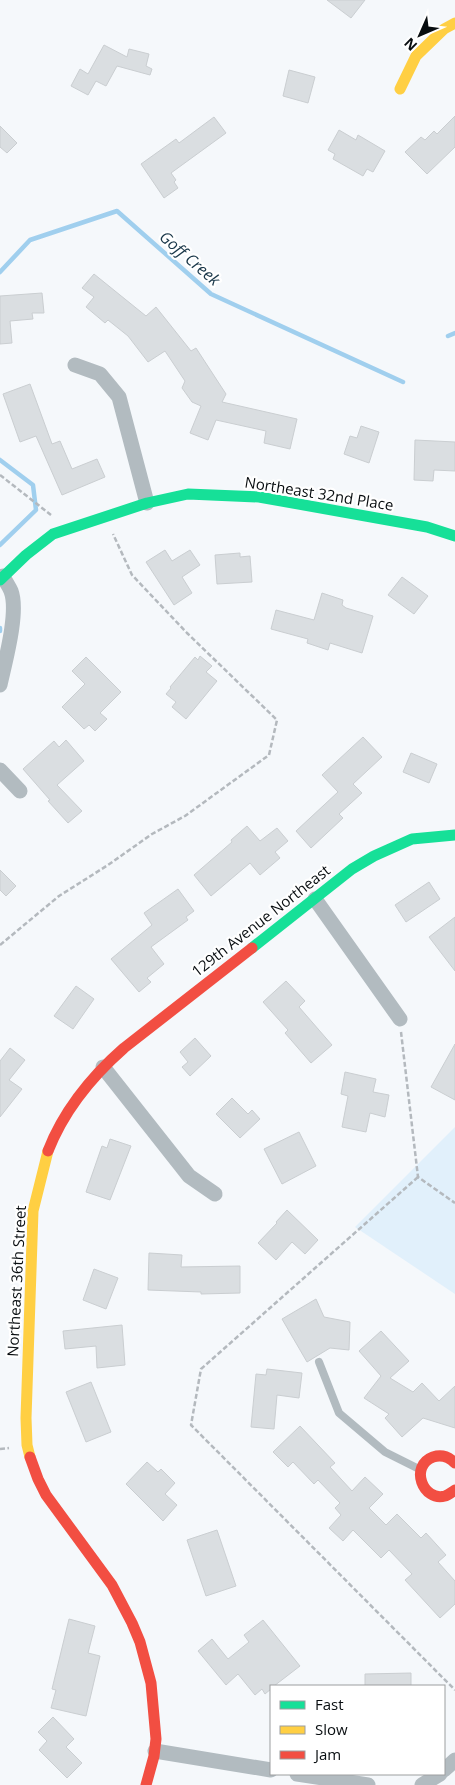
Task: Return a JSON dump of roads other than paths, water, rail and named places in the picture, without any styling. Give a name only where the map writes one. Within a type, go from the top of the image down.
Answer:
[{"type":"street","points":[[400,89],[416,56],[444,29],[455,23]]},
{"type":"street","points":[[75,366],[100,374],[119,397],[147,502]]},
{"type":"street","name":"Northeast 32nd Place","points":[[1,578],[53,534],[74,529],[147,502],[188,494],[259,497],[427,527],[455,536]]},
{"type":"street","points":[[0,685],[12,620],[13,600],[11,591],[1,578]]},
{"type":"street","points":[[0,770],[20,791]]},
{"type":"street","name":"129th Avenue Northeast","points":[[103,1067],[124,1048],[352,869],[374,856],[412,839],[455,835]]},
{"type":"street","points":[[315,899],[400,1019]]},
{"type":"street","points":[[103,1067],[189,1176],[216,1194]]},
{"type":"street","name":"Northeast 36th Street","points":[[103,1067],[63,1118],[39,1183],[34,1212],[26,1418],[27,1445],[32,1464],[44,1493],[110,1582],[136,1631],[146,1660],[154,1703],[156,1751],[146,1785]]},
{"type":"street","points":[[453,1498],[434,1496],[428,1492],[420,1481],[420,1470],[426,1461],[432,1457],[446,1456],[455,1462]]},
{"type":"street","points":[[156,1751],[270,1770]]},
{"type":"street","points":[[445,1769],[455,1760]]},
{"type":"street","points":[[303,1775],[368,1785]]},
{"type":"street","points":[[422,1785],[438,1775]]},
{"type":"lane","points":[[319,1362],[340,1413],[385,1452],[420,1470]]},
{"type":"waterway","name":"Goff Creek","points":[[0,272],[30,240],[117,211],[211,294],[403,382]]},
{"type":"waterway","name":"Goff Creek","points":[[448,336],[455,333]]},
{"type":"waterway","name":"Goff Creek","points":[[0,460],[33,485],[36,510],[0,545]]}]
